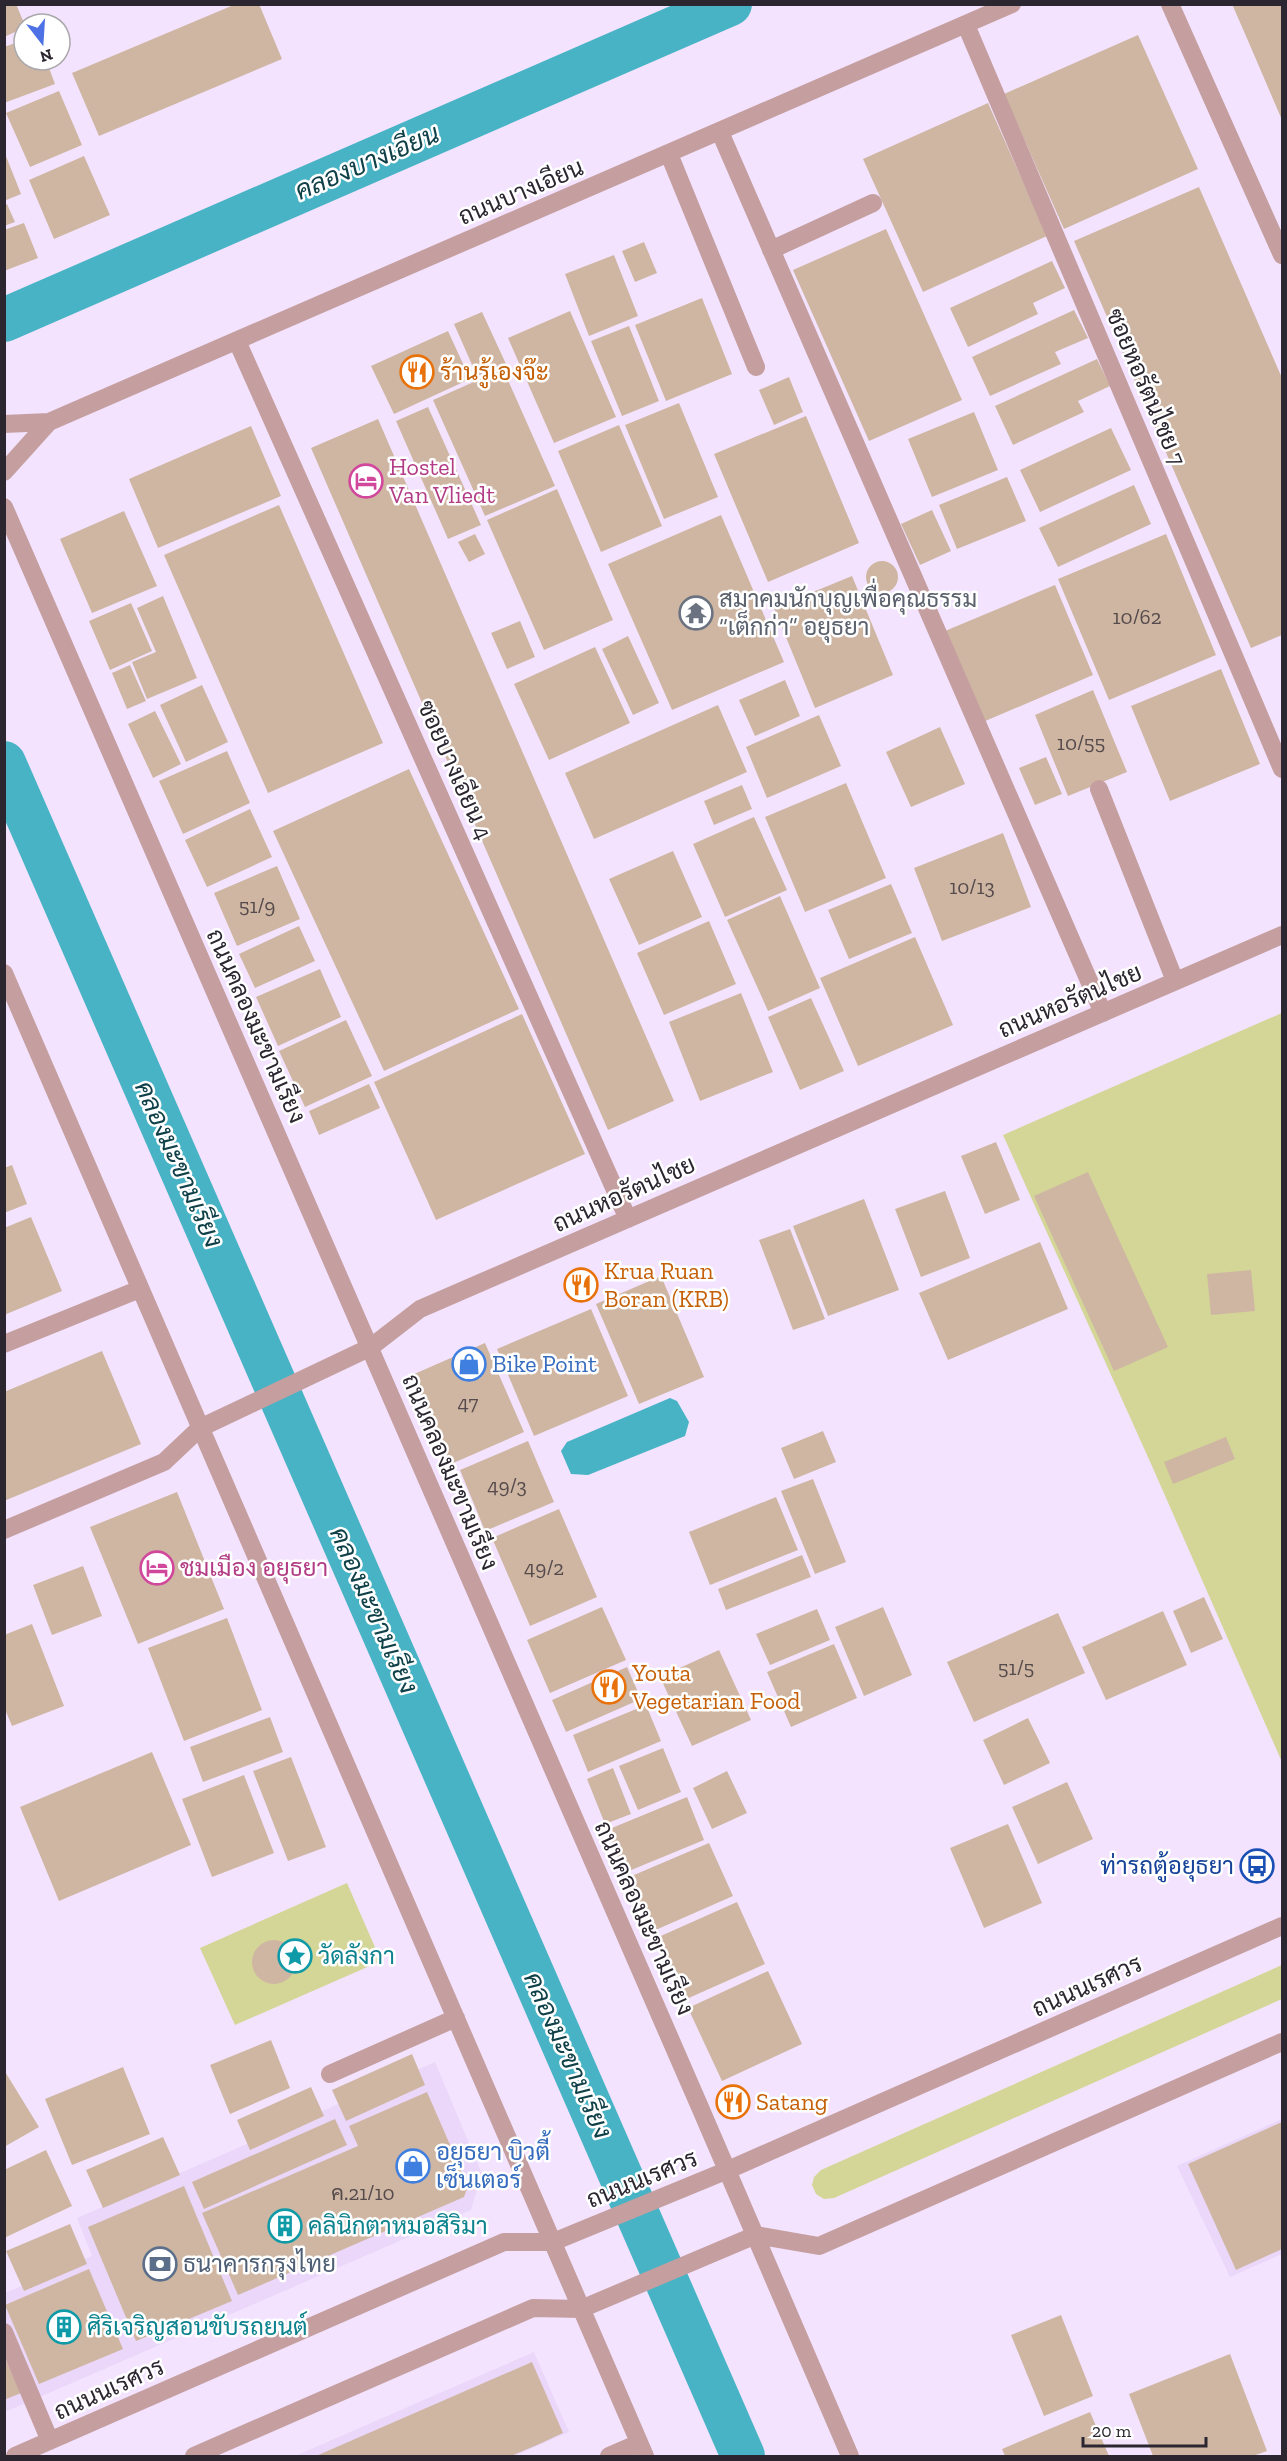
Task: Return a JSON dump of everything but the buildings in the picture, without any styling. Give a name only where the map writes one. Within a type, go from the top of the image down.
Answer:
[{"type":"street","name":"ถนนบางเอียน","points":[[4,424],[49,422],[1012,4]]},
{"type":"street","points":[[1170,4],[1282,255]]},
{"type":"street","name":"ซอยหอรัตนไชย 7","points":[[966,25],[1282,769]]},
{"type":"street","points":[[720,132],[1103,1013]]},
{"type":"street","points":[[669,154],[756,367]]},
{"type":"street","points":[[771,250],[873,204]]},
{"type":"street","name":"ซอยบางเอียน 4","points":[[237,341],[628,1219]]},
{"type":"street","name":"ถนนบางเอียน","points":[[4,472],[49,422]]},
{"type":"street","name":"ถนนคลองมะขามเรียง","points":[[4,507],[728,2170],[850,2457]]},
{"type":"street","points":[[1099,789],[1175,981]]},
{"type":"street","name":"ถนนหอรัตนไชย","points":[[4,1530],[164,1462],[200,1428],[370,1347],[420,1308],[1282,935]]},
{"type":"street","points":[[4,973],[642,2450],[609,2457]]},
{"type":"street","points":[[4,1344],[140,1289]]},
{"type":"street","name":"ถนนนเรศวร","points":[[15,2457],[504,2242],[552,2242],[728,2170],[1282,1926]]},
{"type":"street","points":[[330,2074],[456,2018]]},
{"type":"street","points":[[194,2457],[533,2308],[581,2308],[756,2235],[819,2246],[1282,2042]]},
{"type":"street","points":[[4,2332],[50,2441]]},
{"type":"shaded area","points":[[435,2062],[482,2174],[471,2210],[5,2412],[5,2293],[92,2256],[77,2218]]},
{"type":"shaded area","points":[[1282,2119],[1282,2254],[1230,2277],[1177,2166]]},
{"type":"shaded area","points":[[534,2352],[569,2432],[514,2456],[295,2456]]},
{"type":"green space","points":[[1282,1013],[1282,1762],[1003,1135]]},
{"type":"green space","points":[[347,1883],[381,1961],[235,2025],[200,1948]]},
{"type":"green space","points":[[1282,1965],[1282,1999],[834,2198],[824,2199],[816,2194],[812,2185],[814,2177],[821,2170]]},
{"type":"water","points":[[670,1398],[677,1401],[689,1422],[685,1436],[588,1475],[571,1474],[561,1451],[567,1442]]},
{"type":"waterway","name":"คลองบางเอียน","points":[[4,320],[730,4]]},
{"type":"waterway","name":"คลองมะขามเรียง","points":[[4,763],[743,2456]]},
{"type":"place","name":"ร้านรู้เองจ๊ะ","points":[[417,372]]},
{"type":"place","name":"Hostel Van Vliedt","points":[[366,481]]},
{"type":"place","name":"สมาคมนักบุญเพื่อคุณธรรม “เต็กก่า” อยุธยา","points":[[696,613]]},
{"type":"place","name":"Krua Ruan Boran (KRB)","points":[[581,1285]]},
{"type":"place","name":"Bike Point","points":[[469,1364]]},
{"type":"place","name":"ชมเมือง อยุธยา","points":[[157,1568]]},
{"type":"place","name":"Youta Vegetarian Food","points":[[609,1687]]},
{"type":"place","name":"ท่ารถตู้อยุธยา","points":[[1257,1866]]},
{"type":"place","name":"วัดลังกา","points":[[295,1956]]},
{"type":"place","name":"Satang","points":[[733,2102]]},
{"type":"place","name":"อยุธยา บิวตี้ เซ็นเตอร์","points":[[413,2166]]},
{"type":"place","name":"คลินิกตาหมอสิริมา","points":[[285,2226]]},
{"type":"place","name":"ธนาคารกรุงไทย","points":[[160,2264]]},
{"type":"place","name":"ศิริเจริญสอนขับรถยนต์","points":[[64,2327]]}]
